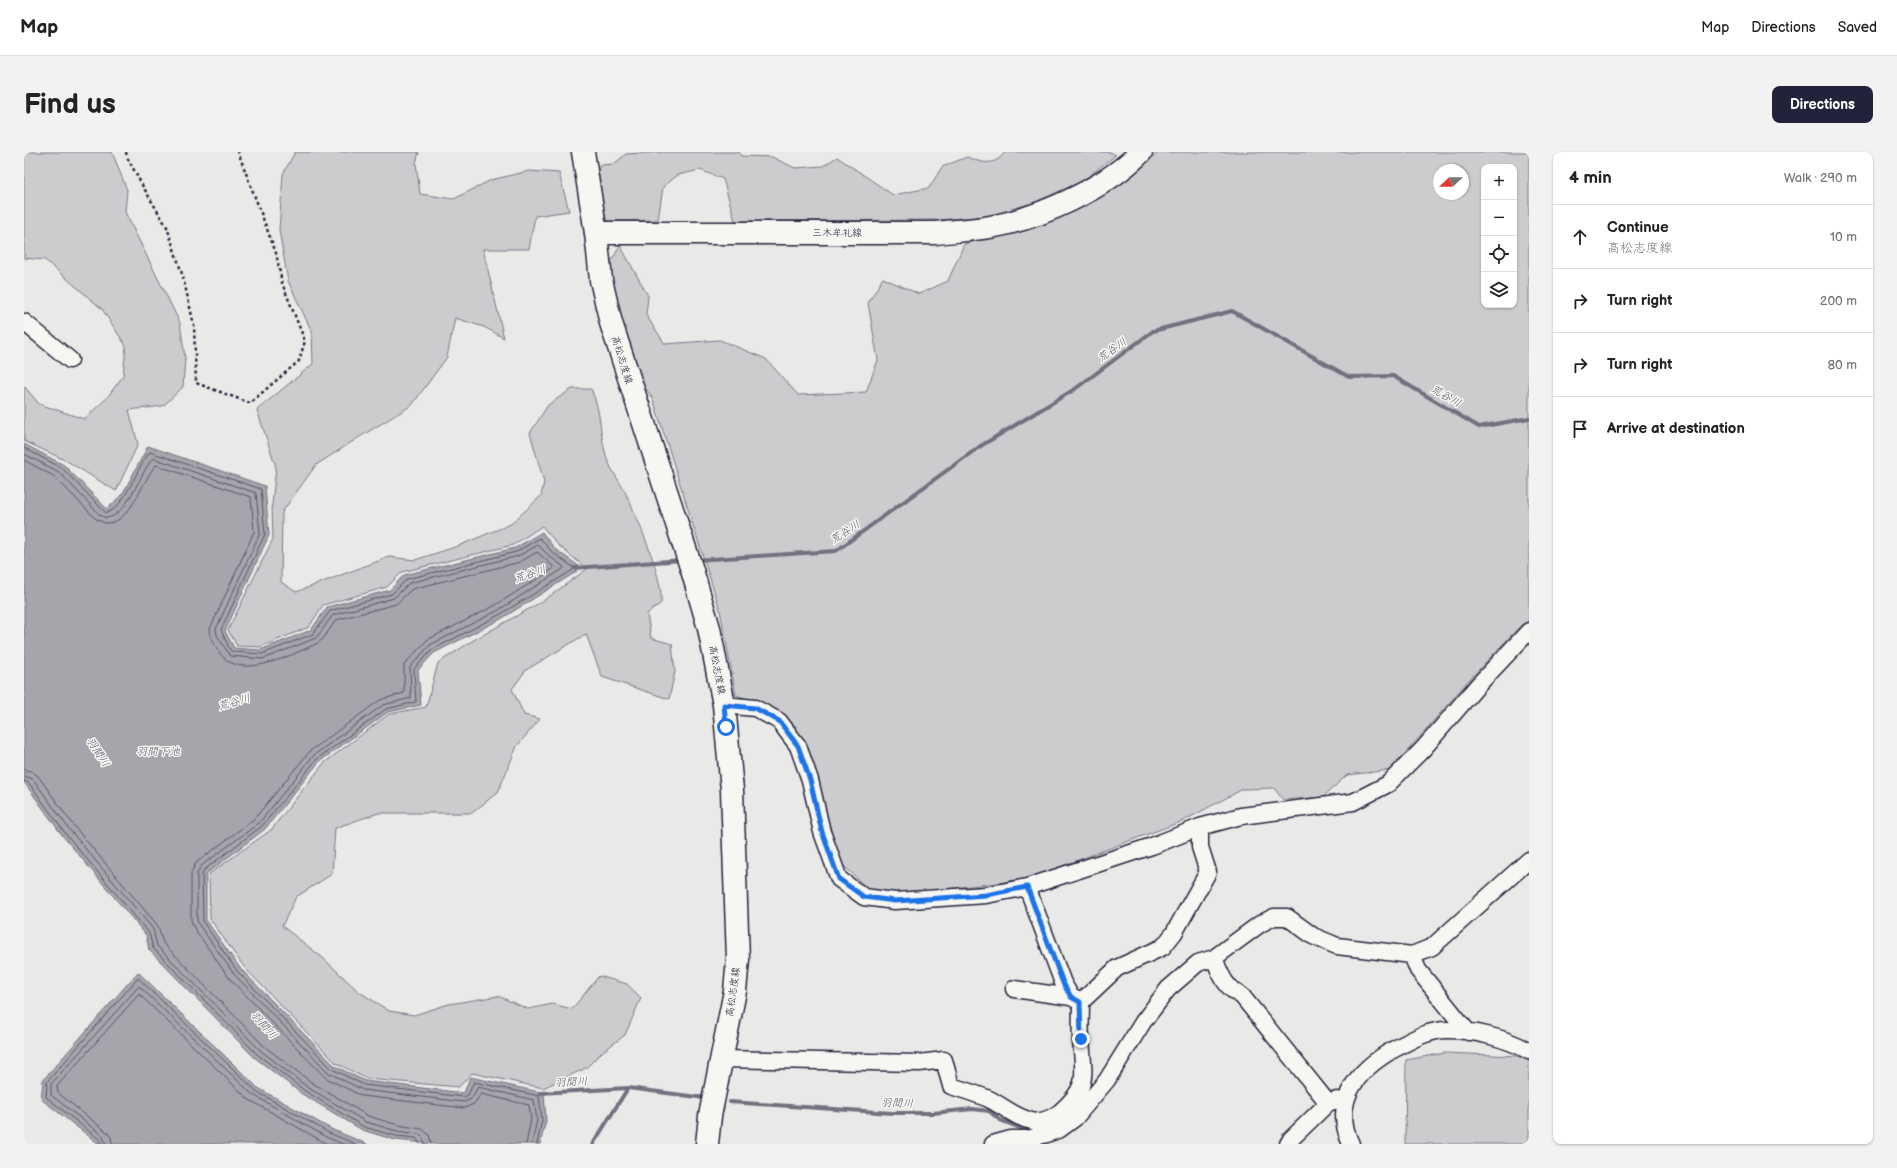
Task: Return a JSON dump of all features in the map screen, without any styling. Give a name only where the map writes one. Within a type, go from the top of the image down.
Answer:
[{"type":"main road","points":[[583,152],[596,233]]},
{"type":"main road","name":"三木牟礼線","points":[[596,233],[935,233],[989,227],[1026,219],[1070,199],[1104,181],[1141,152]]},
{"type":"main road","name":"高松志度線","points":[[596,233],[601,280],[611,323],[694,577],[709,628],[724,705],[732,790],[738,959],[735,991],[710,1116],[707,1144]]},
{"type":"street","points":[[24,322],[70,360]]},
{"type":"street","points":[[724,705],[755,708],[779,721],[798,746],[810,780],[822,832],[839,879],[864,897],[895,901],[986,895],[1027,887],[1152,846],[1200,827],[1241,816],[1353,802],[1388,784],[1423,749],[1479,684],[1529,631]]},
{"type":"street","points":[[1014,989],[1076,999],[1117,968],[1162,947],[1174,933],[1208,872],[1200,847],[1200,827]]},
{"type":"street","points":[[722,1059],[919,1062],[944,1060],[951,1086],[989,1099],[1014,1114],[1045,1128],[1060,1129],[1075,1118],[1107,1080],[1143,1022],[1168,990],[1198,963],[1214,958],[1260,924],[1274,917],[1287,917],[1313,936],[1337,946],[1412,955],[1432,947],[1529,860]]},
{"type":"street","points":[[993,1144],[1011,1139],[1027,1139],[1045,1128],[1074,1100],[1082,1085],[1085,1069],[1076,999],[1063,983],[1027,887]]},
{"type":"street","points":[[1412,955],[1418,970],[1468,1032]]},
{"type":"street","points":[[1214,958],[1223,979],[1231,991],[1242,996],[1328,1103]]},
{"type":"street","points":[[1351,1144],[1344,1118],[1345,1101],[1354,1082],[1368,1067],[1396,1048],[1423,1034],[1446,1030],[1468,1032],[1494,1038],[1529,1051]]},
{"type":"street","points":[[1288,1144],[1291,1139],[1328,1103],[1348,1096]]},
{"type":"path","points":[[126,152],[127,157],[142,185],[167,227],[183,278],[194,325],[196,383],[250,403],[299,361],[305,341],[282,283],[276,254],[238,152]]},
{"type":"shaded area","points":[[24,152],[112,152],[127,190],[125,212],[180,323],[185,358],[183,387],[163,406],[129,410],[138,444],[116,491],[67,461],[24,441],[24,386],[39,404],[84,419],[106,399],[123,376],[126,346],[102,309],[45,260],[24,258]]},
{"type":"shaded area","points":[[295,152],[419,152],[416,163],[420,194],[454,199],[491,180],[529,171],[559,173],[569,211],[535,216],[529,249],[483,249],[504,338],[484,327],[455,318],[447,357],[412,405],[316,465],[282,512],[281,582],[296,592],[389,557],[415,560],[458,546],[511,524],[541,496],[544,482],[530,433],[548,405],[572,389],[591,389],[599,414],[607,459],[635,514],[654,563],[661,592],[661,603],[647,614],[651,638],[672,644],[675,672],[669,699],[602,677],[586,634],[526,670],[512,689],[524,715],[540,719],[517,746],[498,792],[472,813],[378,813],[335,828],[332,874],[296,897],[282,926],[323,958],[358,991],[389,1011],[414,1015],[449,1004],[498,996],[528,1009],[553,1004],[572,1009],[599,976],[627,984],[641,998],[625,1035],[602,1052],[586,1068],[543,1088],[472,1073],[459,1087],[367,1079],[336,1063],[244,967],[210,919],[209,874],[271,830],[324,763],[389,714],[426,707],[438,663],[472,641],[543,601],[587,569],[558,545],[542,526],[513,545],[402,572],[387,587],[323,605],[309,627],[260,647],[237,646],[228,630],[273,539],[272,504],[276,467],[257,410],[313,364],[312,332],[288,281],[279,230],[283,174]]},
{"type":"shaded area","points":[[663,152],[739,152],[741,156],[772,157],[795,168],[823,166],[837,157],[893,195],[929,188],[942,167],[967,157],[983,162],[993,162],[1001,157],[1005,152],[1110,152],[1116,155],[1082,181],[1035,202],[988,216],[937,220],[735,221],[723,179],[700,170],[678,175],[663,187],[658,220],[605,221],[595,179],[600,165],[614,164],[626,154]]},
{"type":"shaded area","points":[[1159,152],[1529,152],[1529,621],[1521,625],[1466,683],[1391,770],[1347,775],[1323,797],[1283,800],[1274,788],[1243,789],[1183,821],[1024,880],[899,894],[868,889],[841,863],[810,760],[795,725],[769,706],[736,695],[720,610],[653,399],[639,378],[607,270],[620,245],[648,296],[646,315],[665,344],[720,340],[766,359],[798,395],[866,392],[878,360],[868,303],[883,278],[919,294],[948,281],[964,244],[1035,227],[1099,198]]},
{"type":"shaded area","points":[[1445,1053],[1517,1056],[1529,1061],[1529,1144],[1405,1144],[1406,1060]]},
{"type":"water","name":"羽間下池","points":[[24,444],[64,465],[107,509],[123,493],[148,446],[265,486],[269,535],[225,631],[234,648],[260,650],[311,630],[327,607],[390,590],[404,575],[515,548],[542,532],[555,549],[580,567],[576,572],[501,619],[434,653],[418,670],[421,705],[388,712],[319,762],[265,829],[206,874],[206,920],[240,968],[335,1066],[365,1081],[464,1093],[470,1077],[544,1093],[546,1121],[540,1144],[434,1144],[395,1140],[362,1130],[302,1094],[254,1057],[149,950],[146,935],[62,835],[24,782]]},
{"type":"water","points":[[138,972],[258,1088],[331,1129],[367,1144],[99,1144],[41,1099],[43,1080]]},
{"type":"waterway","name":"荒谷川","points":[[695,560],[836,551],[979,447],[1075,389],[1153,331],[1232,311],[1349,377],[1393,376],[1479,427],[1529,418]]},
{"type":"waterway","name":"荒谷川","points":[[575,568],[682,560]]},
{"type":"waterway","name":"羽間川","points":[[540,1093],[628,1088],[705,1098]]},
{"type":"waterway","points":[[593,1144],[628,1088]]},
{"type":"waterway","name":"羽間川","points":[[730,1102],[892,1113],[933,1113],[972,1109],[989,1111],[1000,1120],[1020,1128],[1035,1130]]},
{"type":"route","points":[[726,727],[724,705],[755,708],[779,721],[798,746],[810,780],[822,832],[839,879],[864,897],[895,901],[986,895],[1027,887],[1063,983],[1071,997],[1080,1002],[1081,1039]]}]
